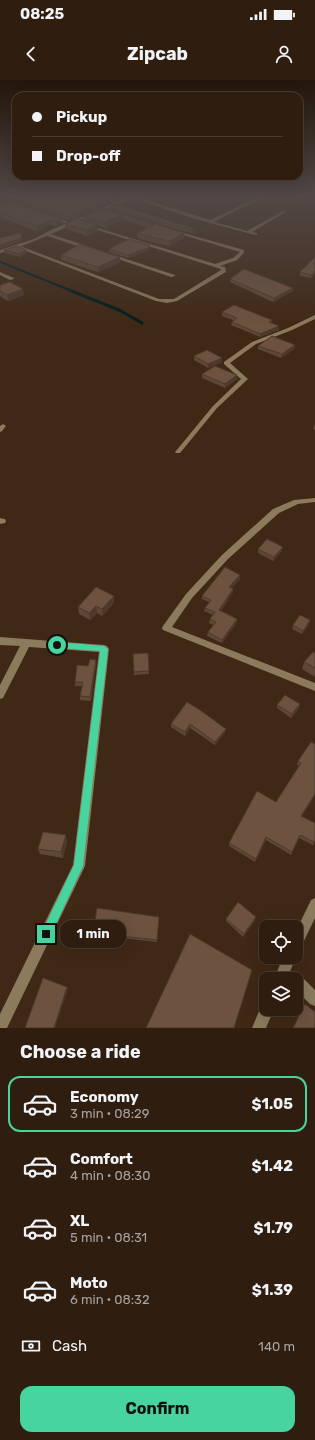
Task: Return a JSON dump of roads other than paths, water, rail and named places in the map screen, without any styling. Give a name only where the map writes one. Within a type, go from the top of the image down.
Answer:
[{"type":"street","points":[[0,252],[18,247],[35,239]]},
{"type":"street","points":[[62,239],[91,249]]},
{"type":"street","points":[[18,247],[158,300],[175,300],[224,271],[223,268],[131,239]]},
{"type":"street","points":[[203,239],[242,251],[242,253],[235,259],[214,266]]},
{"type":"street","points":[[106,254],[173,276]]},
{"type":"street","points":[[0,273],[12,279]]},
{"type":"street","points":[[178,452],[215,407],[244,379],[226,363],[254,343],[290,329],[315,317]]},
{"type":"street","points":[[315,500],[297,502],[276,511],[225,557],[189,596],[166,628],[315,687]]},
{"type":"street","points":[[0,642],[104,649],[79,866],[0,1028]]},
{"type":"street","points":[[0,695],[26,643]]},
{"type":"street","points":[[303,930],[315,904]]},
{"type":"street","points":[[303,988],[315,999]]},
{"type":"street","points":[[259,1028],[264,1016]]},
{"type":"waterway","points":[[0,262],[72,291]]},
{"type":"waterway","points":[[69,290],[119,310],[142,323]]}]
